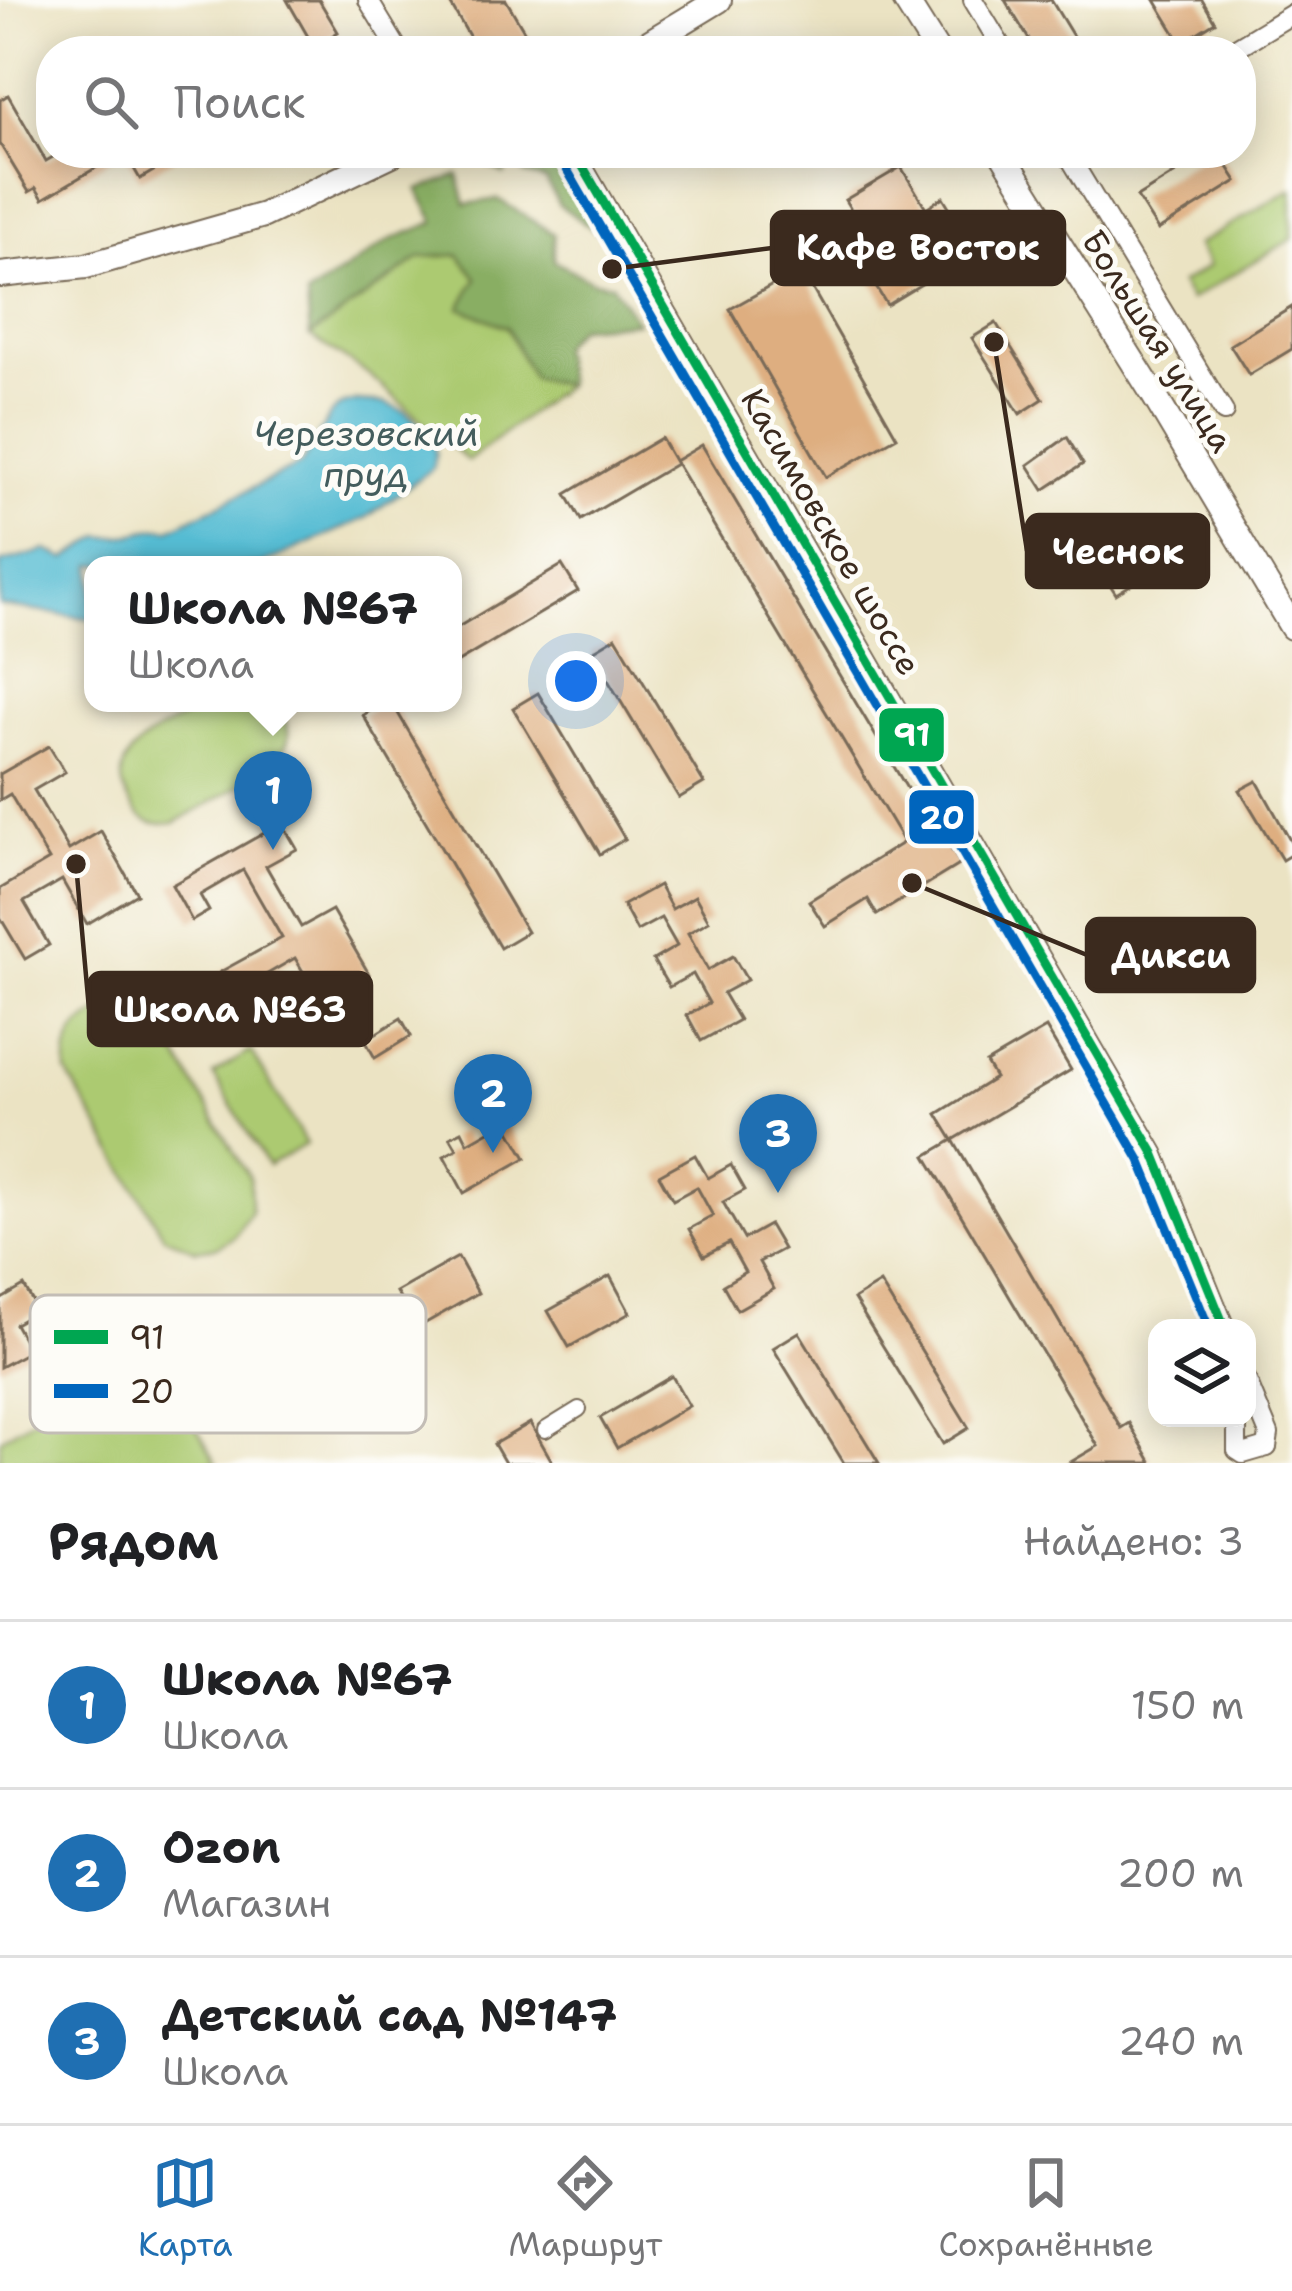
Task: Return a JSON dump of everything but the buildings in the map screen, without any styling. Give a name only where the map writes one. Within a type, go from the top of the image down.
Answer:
[{"type":"street","points":[[368,0],[390,36]]},
{"type":"street","points":[[660,36],[719,0]]},
{"type":"street","points":[[904,0],[928,36]]},
{"type":"street","points":[[974,0],[995,36]]},
{"type":"street","points":[[1256,36],[1292,14]]},
{"type":"street","points":[[0,275],[86,266],[264,215],[363,168]]},
{"type":"street","name":"Касимовское шоссе","points":[[584,168],[1154,1153],[1221,1319]]},
{"type":"street","name":"Большая улица","points":[[1011,168],[1292,627]]},
{"type":"street","points":[[1075,168],[1224,412]]},
{"type":"street","points":[[1256,1403],[1269,1434],[1268,1447],[1283,1463]]},
{"type":"street","points":[[545,1430],[579,1409]]},
{"type":"street","points":[[1229,1456],[1268,1447]]},
{"type":"green space","points":[[520,168],[552,168],[565,176],[601,234],[559,205],[546,180],[526,175]]},
{"type":"green space","points":[[458,175],[466,204],[498,199],[554,234],[554,261],[592,281],[612,284],[637,322],[578,327],[560,346],[566,385],[532,378],[507,327],[460,308],[477,278],[459,255],[421,257],[310,336],[307,296],[390,240],[435,222],[418,190]]},
{"type":"green space","points":[[1292,189],[1292,239],[1190,300],[1180,284],[1209,266],[1197,245]]},
{"type":"green space","points":[[459,255],[477,278],[461,308],[507,327],[532,378],[566,385],[468,461],[367,373],[310,336],[421,257]]},
{"type":"green space","points":[[194,712],[280,712],[288,739],[271,762],[239,786],[174,823],[156,823],[133,807],[123,787],[123,770],[129,755],[158,731]]},
{"type":"green space","points":[[109,1007],[134,1008],[157,1021],[250,1179],[251,1211],[235,1236],[217,1247],[196,1250],[164,1236],[67,1073],[68,1049],[75,1032]]},
{"type":"green space","points":[[251,1051],[306,1144],[268,1166],[213,1074]]},
{"type":"green space","points":[[30,1421],[30,1433],[200,1433],[217,1463],[0,1463],[0,1439]]},
{"type":"water","name":"Черезовский пруд","points":[[385,403],[405,412],[429,433],[436,453],[433,468],[366,518],[280,556],[84,556],[84,618],[0,606],[0,563],[47,550],[66,559],[101,536],[170,529],[301,464],[341,405]]},
{"type":"transit line","name":"20","points":[[566,168],[1140,1160],[1205,1319]]},
{"type":"transit line","name":"91","points":[[584,168],[1154,1153],[1221,1319]]},
{"type":"place","name":"Кафе Восток","points":[[612,269]]},
{"type":"place","name":"Чеснок","points":[[994,342]]},
{"type":"place","name":"Школа №67","points":[[273,850]]},
{"type":"place","name":"Школа №63","points":[[76,864]]},
{"type":"place","name":"Дикси","points":[[912,883]]},
{"type":"place","name":"Ozon","points":[[493,1153]]},
{"type":"place","name":"Детский сад №147","points":[[778,1193]]}]
